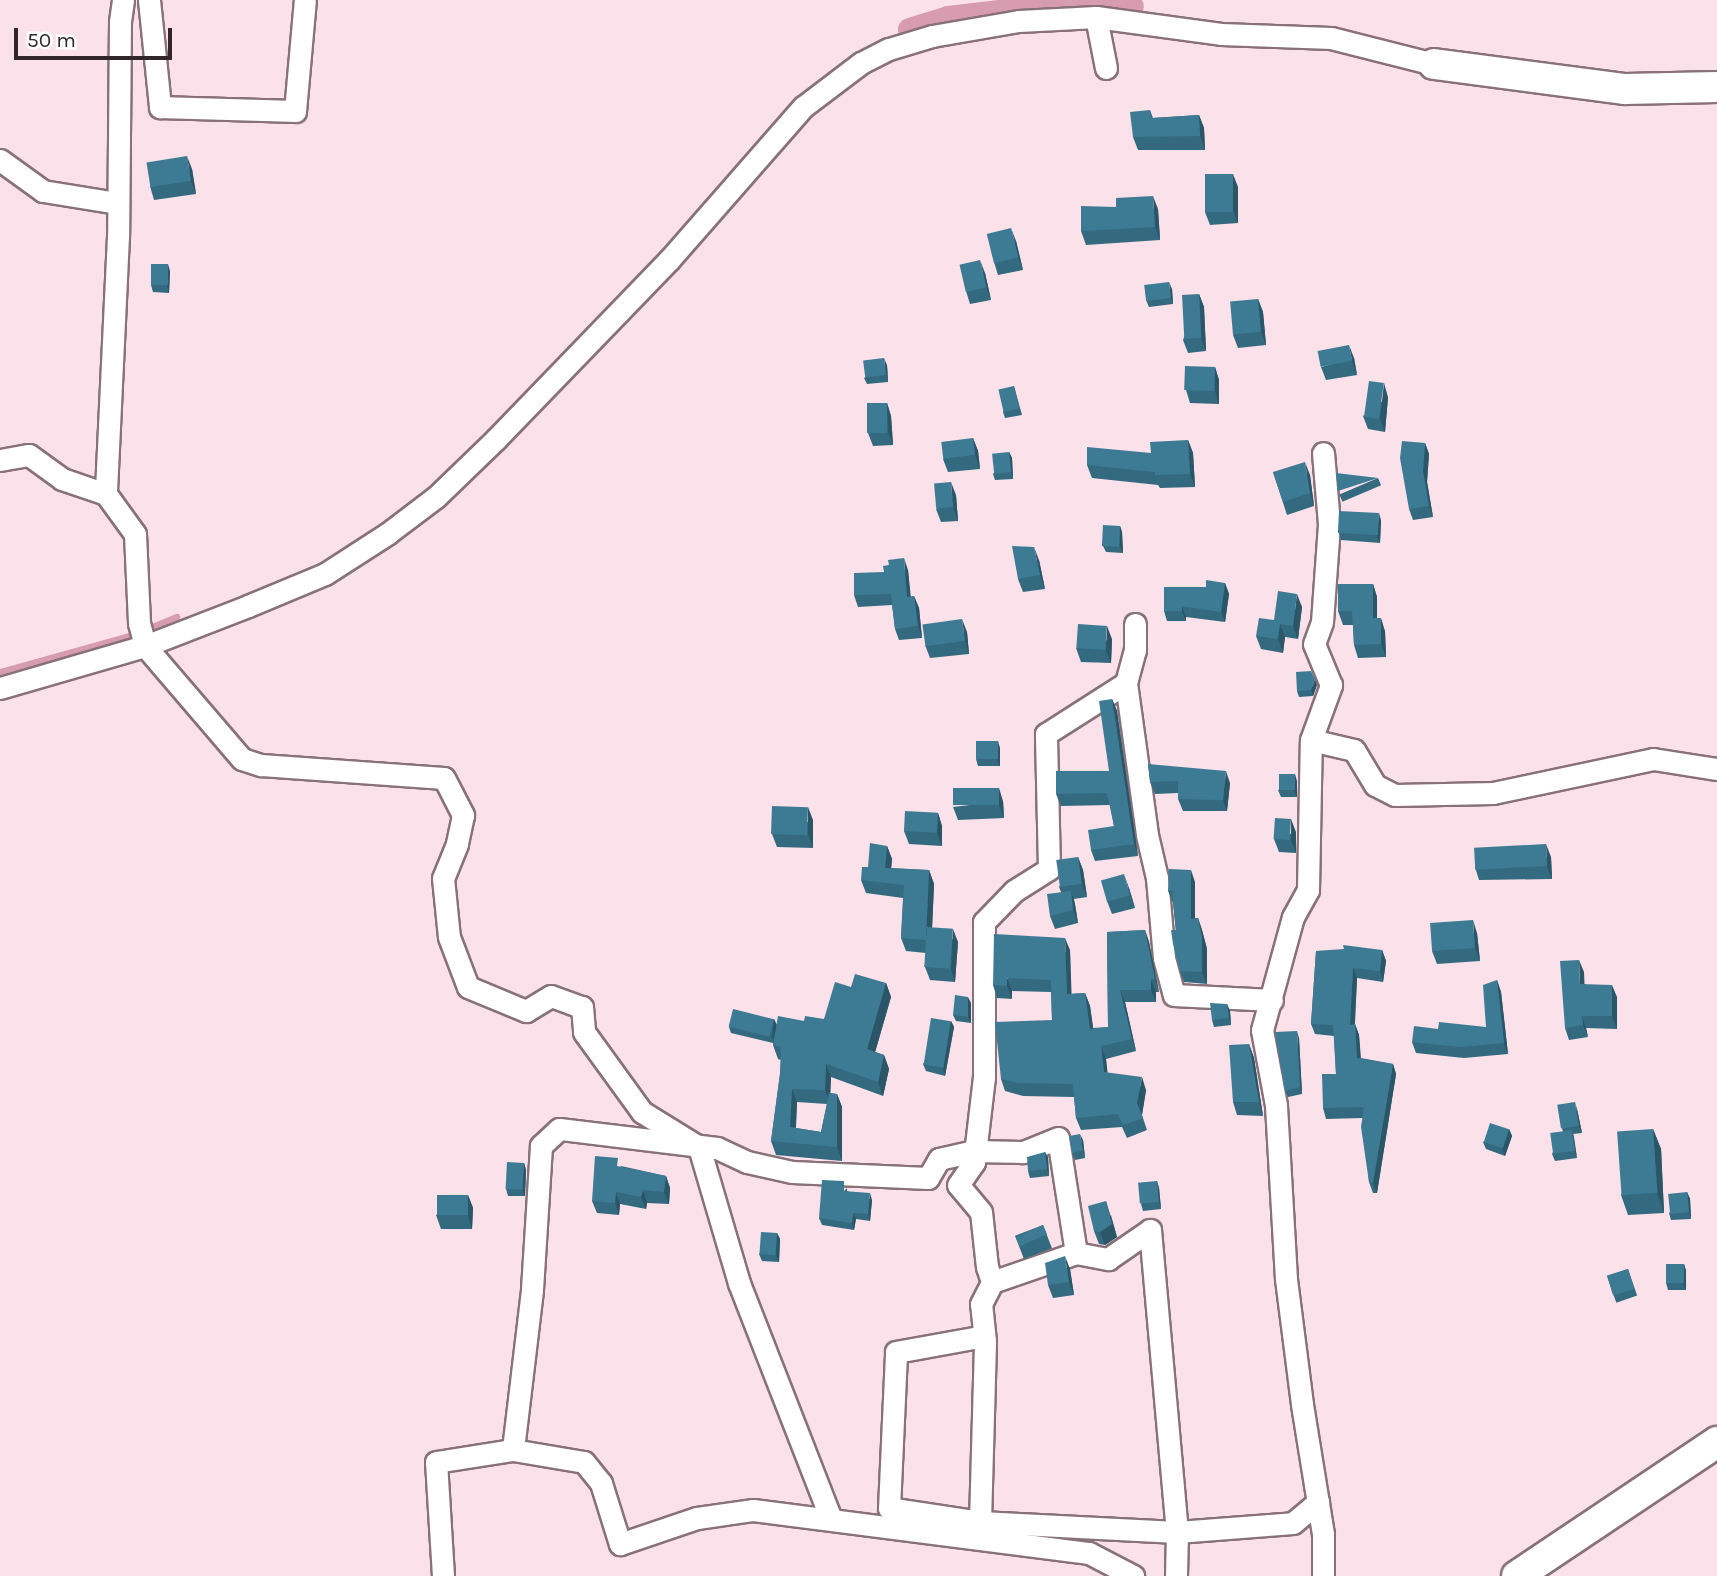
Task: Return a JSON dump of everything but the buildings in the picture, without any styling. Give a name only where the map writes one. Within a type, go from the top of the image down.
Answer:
[{"type":"street","points":[[106,494],[118,236],[120,22],[123,0]]},
{"type":"street","points":[[149,0],[160,107],[295,111],[305,0]]},
{"type":"street","points":[[1096,17],[1106,68]]},
{"type":"street","points":[[0,688],[325,574],[356,556],[436,497],[496,439],[669,260],[803,107],[842,75],[889,49],[932,36],[1019,22],[1096,17],[1221,34],[1331,38],[1434,64],[1625,89],[1717,87]]},
{"type":"street","points":[[0,160],[43,191],[117,203]]},
{"type":"street","points":[[1323,453],[1329,524],[1322,622],[1314,644],[1331,685],[1311,740],[1307,890],[1293,917],[1262,1030],[1276,1105],[1286,1279],[1323,1534],[1323,1576]]},
{"type":"street","points":[[0,460],[29,455],[62,479],[106,494],[135,534],[142,636],[242,760],[261,765],[443,778],[463,815],[457,844],[443,878],[449,937],[468,987],[526,1011],[551,996],[582,1007],[584,1032],[642,1112],[699,1147],[739,1283],[831,1519]]},
{"type":"street","points":[[1135,624],[1135,649],[1126,683],[1147,835],[1157,878],[1164,958],[1174,995],[1272,1000]]},
{"type":"street","points":[[992,1282],[987,1267],[981,1212],[958,1185],[974,1162],[984,1077],[984,922],[1014,891],[1049,869],[1046,734],[1126,683]]},
{"type":"street","points":[[1311,740],[1354,750],[1376,785],[1395,795],[1493,793],[1653,759],[1717,769]]},
{"type":"street","points":[[513,1450],[531,1290],[541,1146],[559,1129],[717,1148],[747,1162],[792,1172],[928,1178],[939,1159],[974,1152],[1023,1152],[1058,1138],[1076,1253]]},
{"type":"street","points":[[979,1522],[984,1336],[981,1304],[992,1282],[1076,1253],[1108,1259],[1150,1230],[1177,1532],[1176,1576]]},
{"type":"street","points":[[984,1336],[895,1352],[889,1508],[979,1522],[1177,1532],[1293,1523],[1318,1502]]},
{"type":"street","points":[[1517,1576],[1717,1442]]},
{"type":"street","points":[[443,1576],[436,1462],[513,1450],[583,1462],[600,1483],[620,1544],[697,1518],[753,1510],[1089,1553],[1133,1576]]},
{"type":"waterway","points":[[909,29],[948,17],[1015,9],[1088,2],[1132,6]]},
{"type":"waterway","points":[[0,672],[130,636],[177,617]]}]
